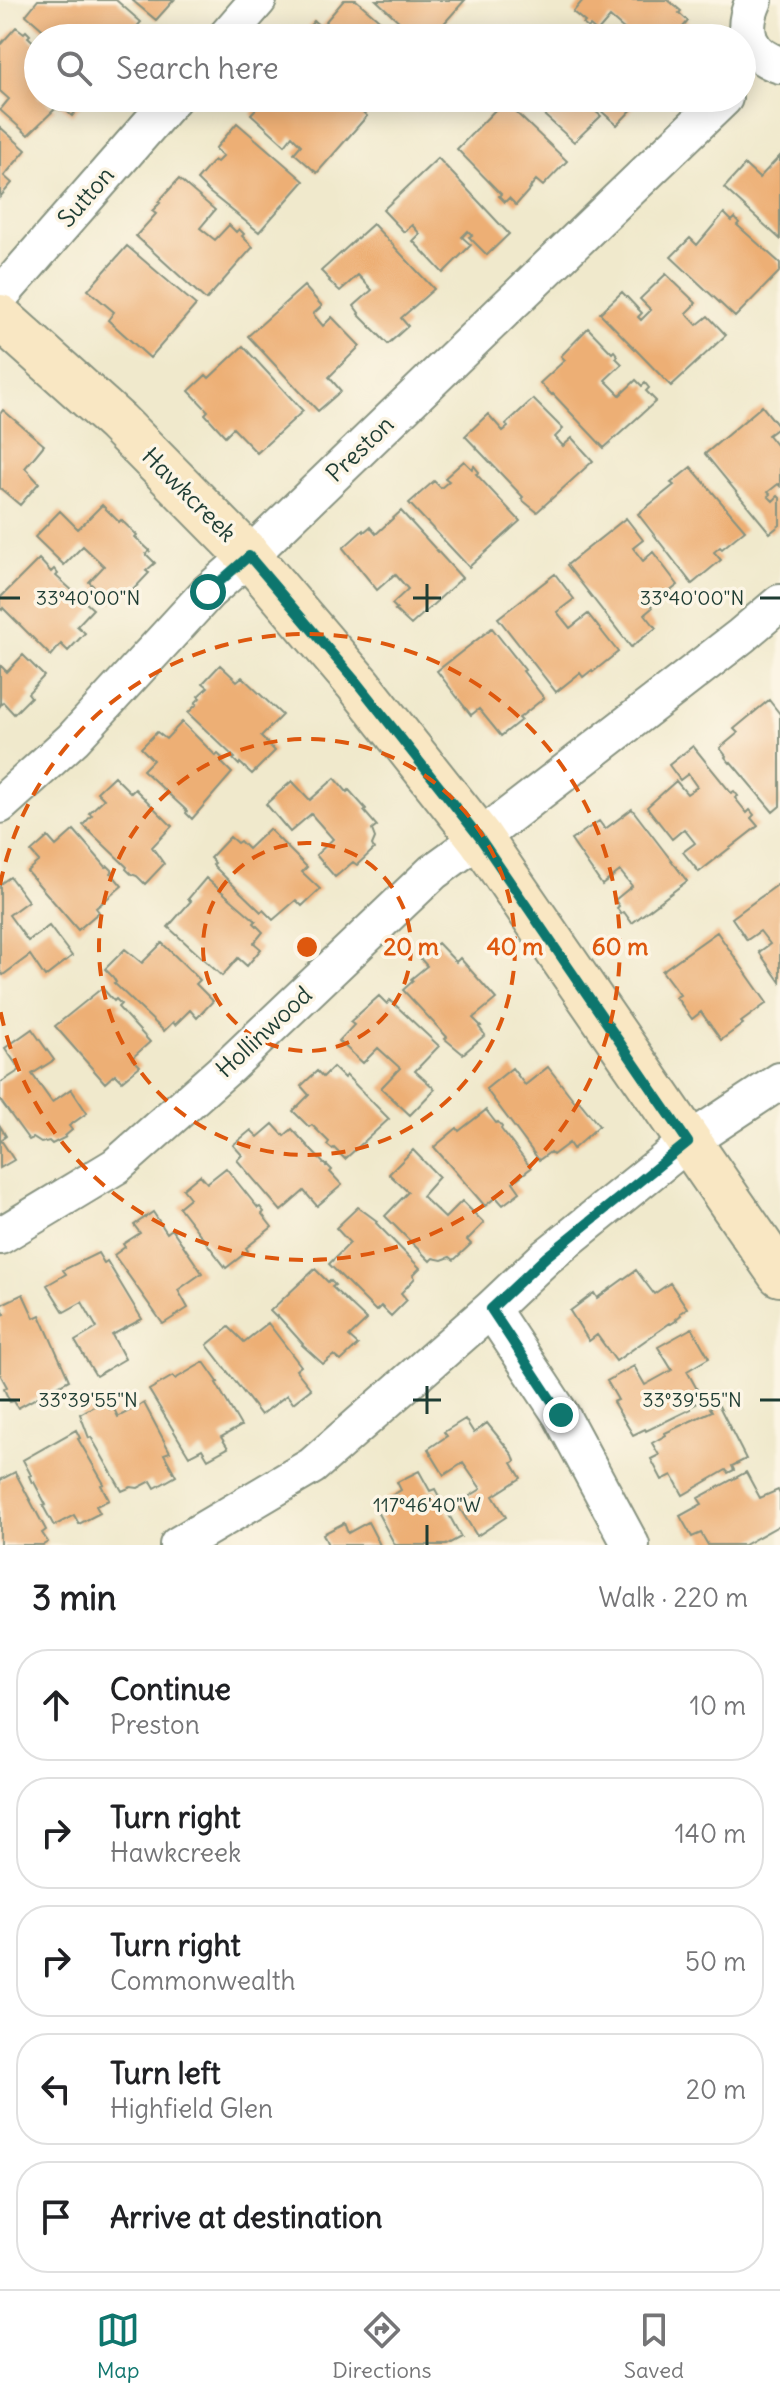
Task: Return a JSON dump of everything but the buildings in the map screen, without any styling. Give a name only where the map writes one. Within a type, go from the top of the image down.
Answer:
[{"type":"street","points":[[237,24],[258,0]]},
{"type":"street","points":[[747,24],[754,0]]},
{"type":"street","name":"Sutton","points":[[0,296],[161,112]]},
{"type":"street","name":"Preston","points":[[0,805],[73,739],[208,592],[709,112]]},
{"type":"street","name":"Hawkcreek","points":[[0,317],[117,422],[249,556],[358,684],[480,838],[780,1274]]},
{"type":"street","name":"Hollinwood","points":[[0,1236],[116,1166],[230,1065],[433,872],[780,603]]},
{"type":"street","points":[[178,1545],[312,1466],[546,1257],[688,1142],[780,1081]]},
{"type":"street","points":[[491,1309],[561,1415],[631,1545]]},
{"type":"route","points":[[208,592],[249,556],[358,684],[480,838],[688,1142],[546,1257],[491,1309],[561,1415]]}]
